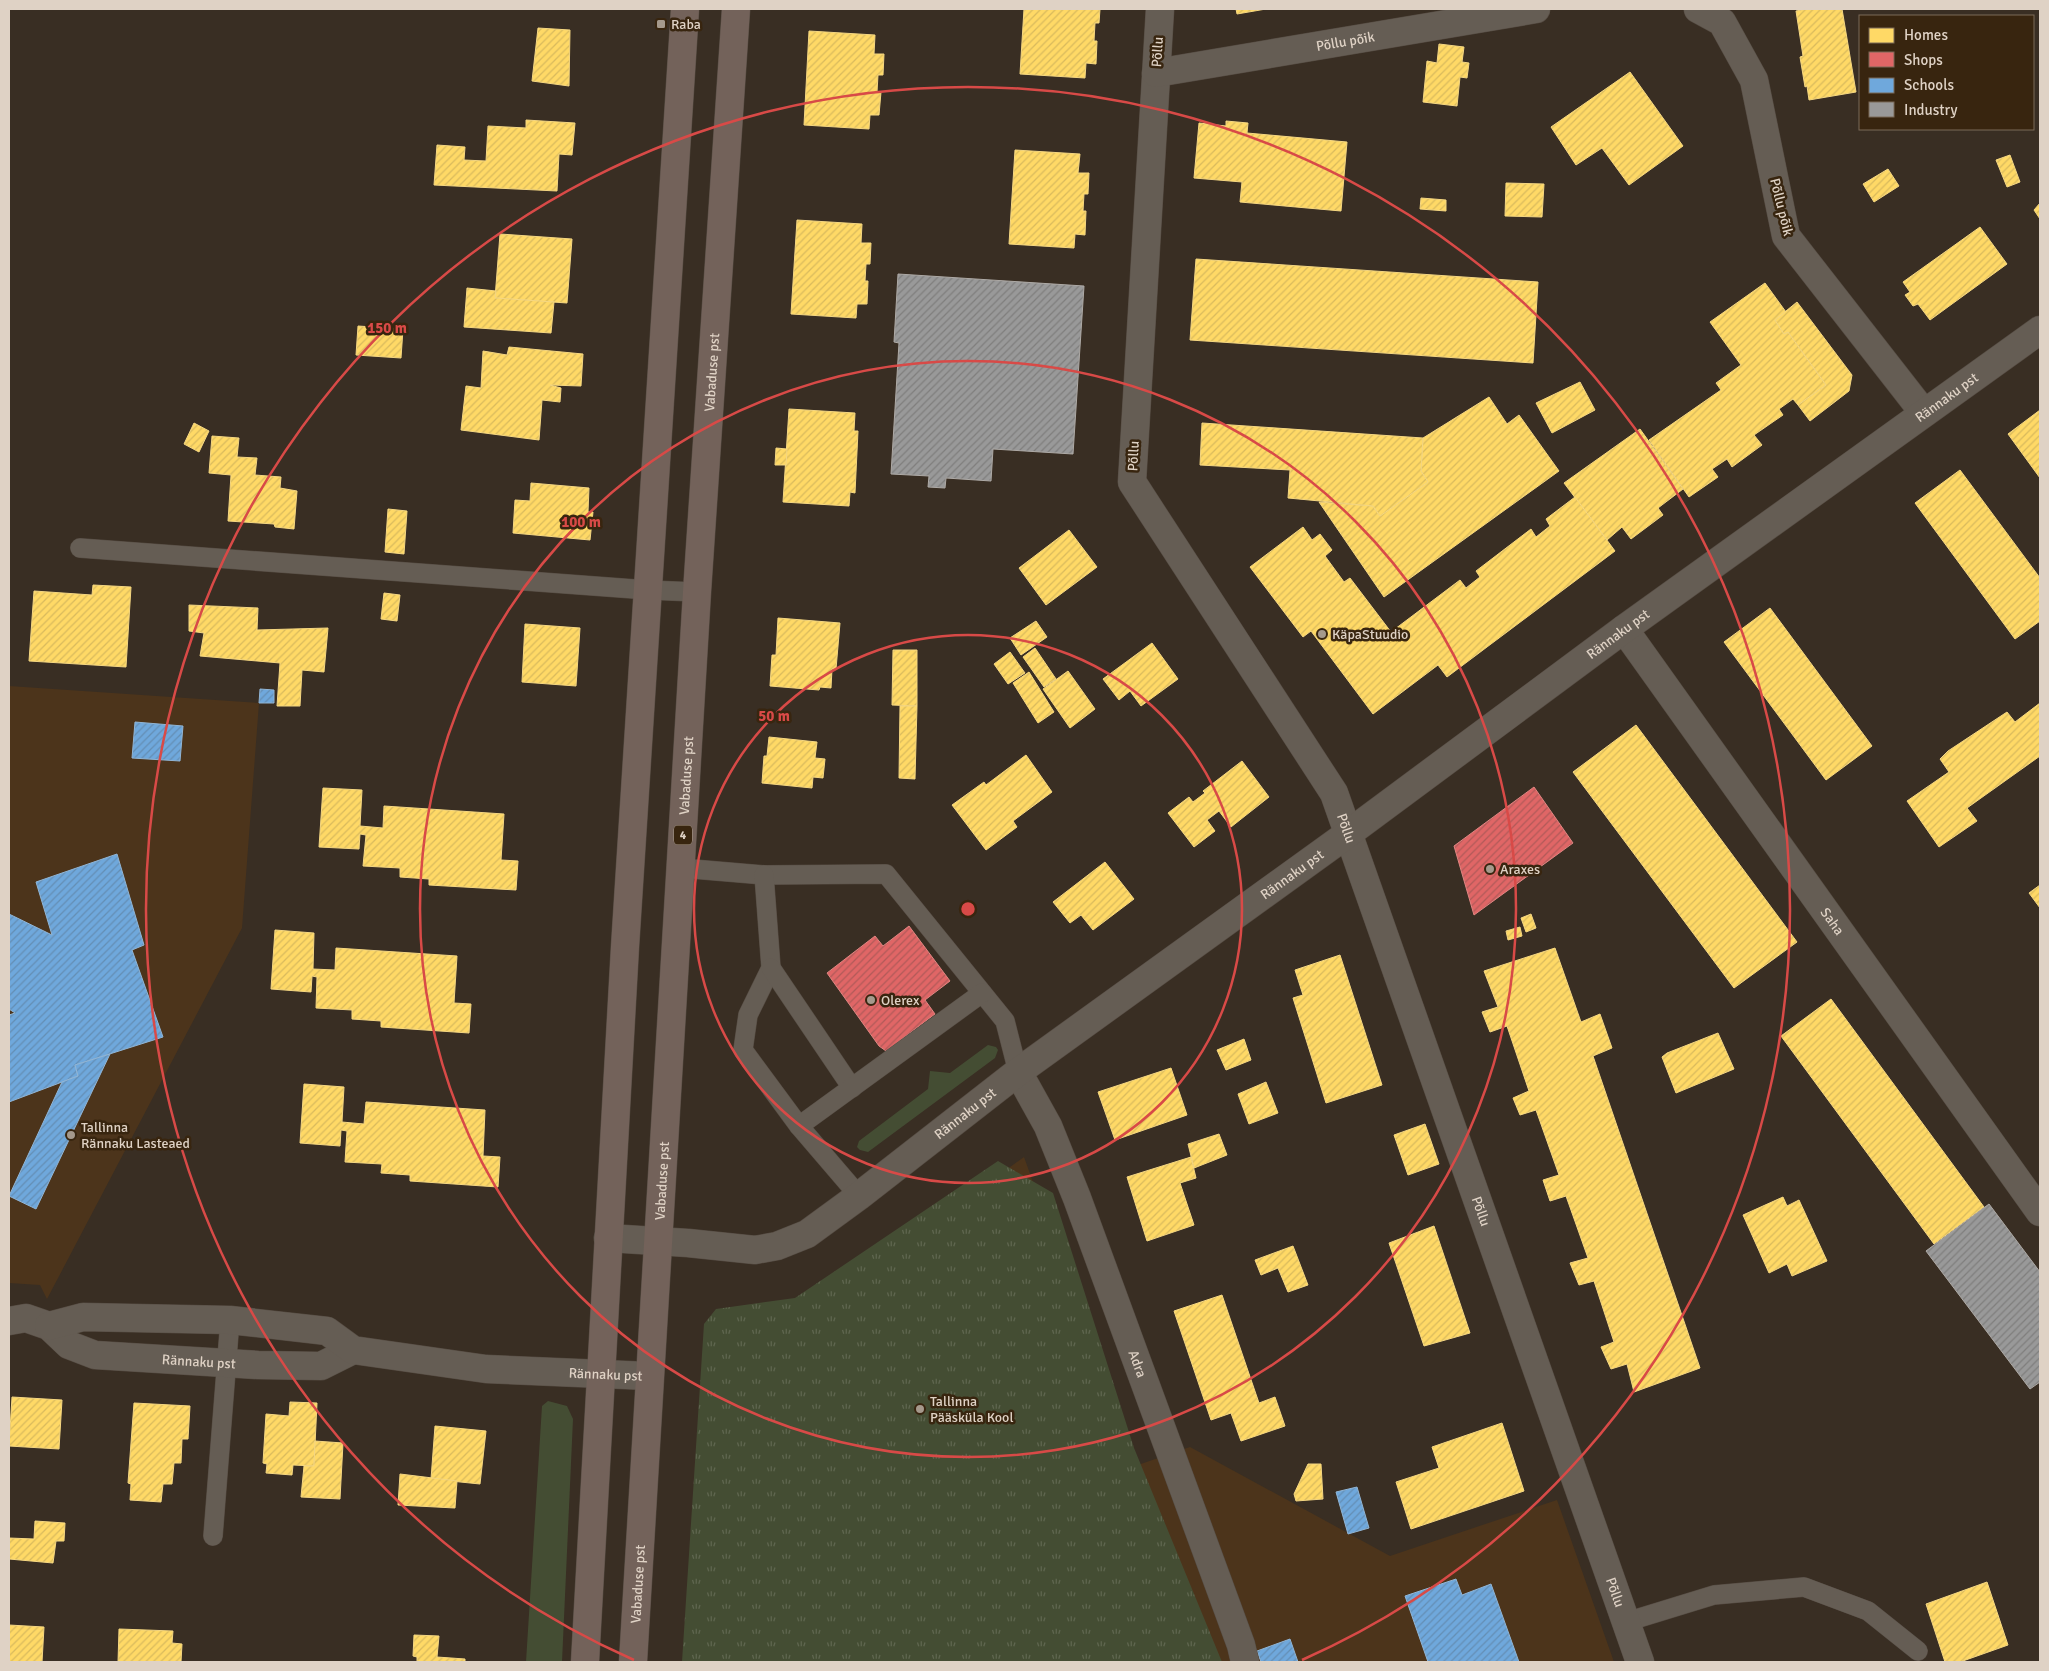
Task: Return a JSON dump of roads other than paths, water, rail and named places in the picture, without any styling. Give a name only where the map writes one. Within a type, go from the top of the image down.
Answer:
[{"type":"highway","points":[[585,1662],[608,1238],[685,9]]},
{"type":"highway","name":"Vabaduse pst","points":[[633,1662],[697,592],[736,9]]},
{"type":"street","name":"Põllu","points":[[1160,9],[1132,482],[1334,794],[1640,1662]]},
{"type":"street","name":"Põllu põik","points":[[1156,73],[1536,9]]},
{"type":"street","name":"Põllu põik","points":[[1698,9],[1722,22],[1754,80],[1786,236],[1924,413]]},
{"type":"street","name":"Rännaku pst","points":[[608,1238],[755,1250],[777,1246],[806,1234],[859,1196],[1018,1072],[1349,833],[1624,630],[2040,330]]},
{"type":"street","name":"Saha","points":[[1624,630],[2040,1212]]},
{"type":"street","name":"Adra","points":[[1018,1072],[1048,1126],[1076,1198],[1241,1645],[1245,1662]]},
{"type":"street","name":"Rännaku pst","points":[[49,1326],[83,1317],[230,1320],[327,1331],[353,1350],[486,1369],[649,1376]]},
{"type":"street","name":"Rännaku pst","points":[[9,1321],[26,1318],[49,1326],[69,1345],[95,1355],[258,1365],[321,1366],[353,1350]]},
{"type":"lane","points":[[80,548],[697,592]]},
{"type":"lane","points":[[681,868],[764,875],[886,874],[1005,1021],[1018,1072]]},
{"type":"lane","points":[[764,875],[771,968],[852,1088]]},
{"type":"lane","points":[[771,968],[748,1015],[743,1050],[798,1126],[859,1196]]},
{"type":"lane","points":[[798,1126],[982,993]]},
{"type":"lane","points":[[213,1536],[230,1320]]},
{"type":"lane","points":[[1626,1622],[1714,1596],[1804,1588],[1868,1611],[1918,1651]]},
{"type":"place","name":"Raba","points":[[661,24]]},
{"type":"place","name":"KäpaStuudio","points":[[1322,634]]},
{"type":"place","name":"Araxes","points":[[1490,869]]},
{"type":"place","name":"Olerex","points":[[871,1000]]},
{"type":"place","name":"Tallinna Rännaku Lasteaed","points":[[71,1135]]},
{"type":"place","name":"Tallinna Pääsküla Kool","points":[[920,1409]]}]
